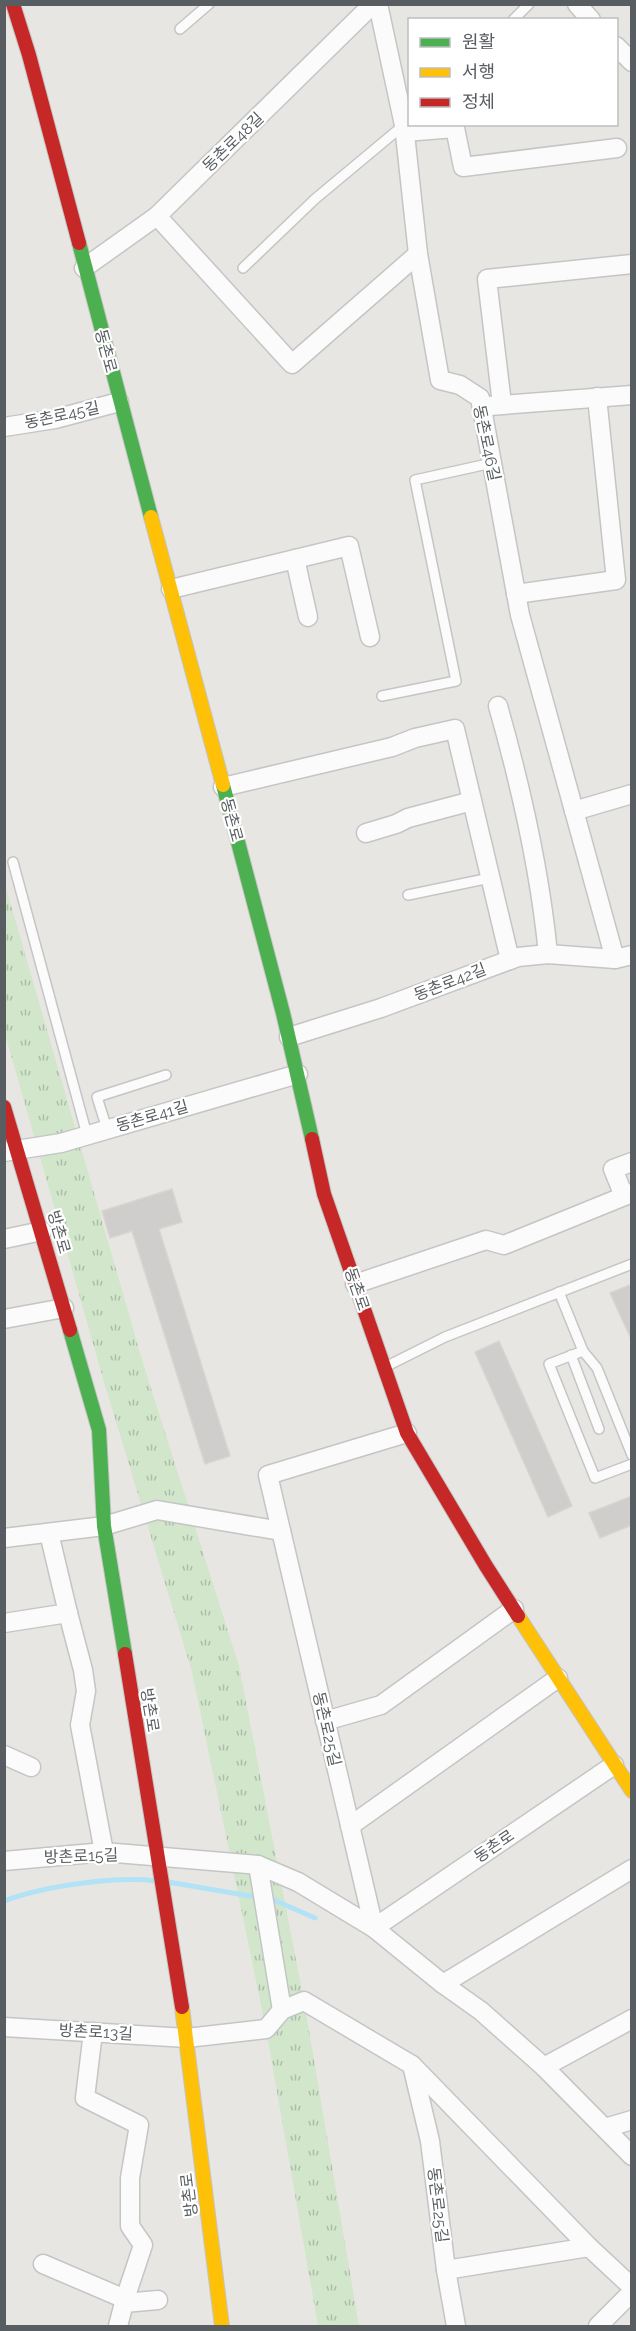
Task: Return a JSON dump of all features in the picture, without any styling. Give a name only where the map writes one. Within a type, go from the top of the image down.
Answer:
[{"type":"main road","name":"동촌로","points":[[16,6],[119,402],[224,787],[298,1074],[324,1194],[383,1368],[406,1433],[514,1609],[632,1791]]},
{"type":"main road","name":"방촌로","points":[[4,1107],[12,1151],[42,1232],[99,1430],[104,1526],[187,2037],[222,2326]]},
{"type":"street","name":"동촌로48길","points":[[84,268],[157,216],[373,4]]},
{"type":"street","points":[[157,216],[292,364],[418,254],[406,125],[378,4]]},
{"type":"street","points":[[577,4],[589,18]]},
{"type":"street","points":[[618,48],[632,62]]},
{"type":"street","points":[[422,126],[455,128],[463,167],[617,148]]},
{"type":"street","name":"동촌로46길","points":[[418,254],[440,380],[460,385],[480,398],[516,594],[530,654]]},
{"type":"street","points":[[502,404],[487,279],[632,264]]},
{"type":"street","points":[[482,406],[632,395]]},
{"type":"street","points":[[516,594],[616,580],[597,397]]},
{"type":"street","name":"동촌로45길","points":[[4,427],[55,419],[119,402]]},
{"type":"street","points":[[171,589],[349,546],[370,638]]},
{"type":"street","points":[[295,559],[308,617]]},
{"type":"street","name":"동촌로42길","points":[[288,1036],[381,1008],[518,957],[548,954],[623,957],[574,812],[530,654]]},
{"type":"street","points":[[498,706],[526,819],[544,912],[548,954]]},
{"type":"street","points":[[224,787],[392,747],[415,738],[455,729],[510,960]]},
{"type":"street","points":[[574,812],[632,794]]},
{"type":"street","points":[[366,833],[408,818],[472,801]]},
{"type":"street","name":"동촌로41길","points":[[12,1151],[61,1143],[298,1074]]},
{"type":"street","points":[[355,1284],[486,1240],[504,1245],[628,1195],[613,1169],[632,1162]]},
{"type":"street","points":[[4,1239],[42,1232]]},
{"type":"street","points":[[4,1319],[64,1308]]},
{"type":"street","name":"동촌로25길","points":[[374,1928],[268,1475],[406,1433]]},
{"type":"street","points":[[4,1538],[104,1526],[157,1510],[281,1531]]},
{"type":"street","points":[[49,1533],[85,1680],[86,1691],[80,1725],[104,1852]]},
{"type":"street","points":[[326,1721],[381,1705],[514,1609]]},
{"type":"street","points":[[4,1623],[68,1613]]},
{"type":"street","points":[[350,1826],[558,1678]]},
{"type":"street","points":[[4,1755],[31,1767]]},
{"type":"street","name":"동촌로","points":[[374,1928],[614,1765]]},
{"type":"street","name":"방촌로15길","points":[[4,1861],[104,1852],[258,1865],[298,1881],[374,1928],[443,1984],[482,2011],[544,2067],[632,2156]]},
{"type":"street","points":[[258,1865],[282,2004],[304,2001],[412,2065],[589,2247],[632,2287]]},
{"type":"street","points":[[443,1984],[632,1869]]},
{"type":"street","name":"방촌로13길","points":[[4,2027],[187,2037],[266,2029],[282,2004]]},
{"type":"street","points":[[544,2067],[632,2019]]},
{"type":"street","points":[[93,2032],[86,2098],[140,2125],[130,2178],[130,2226],[143,2245],[118,2326]]},
{"type":"street","name":"동촌로25길","points":[[412,2065],[430,2141],[446,2270],[456,2326]]},
{"type":"street","points":[[605,2128],[632,2121]]},
{"type":"street","points":[[446,2270],[589,2247]]},
{"type":"street","points":[[44,2264],[124,2301],[158,2300]]},
{"type":"street","points":[[598,2326],[632,2292]]},
{"type":"lane","points":[[180,29],[209,4]]},
{"type":"lane","points":[[515,18],[529,4]]},
{"type":"lane","points":[[243,268],[315,199],[406,125]]},
{"type":"lane","points":[[382,696],[456,681],[415,480],[492,463]]},
{"type":"lane","points":[[13,862],[87,1135]]},
{"type":"lane","points":[[408,895],[490,878]]},
{"type":"lane","points":[[107,1129],[97,1097],[166,1075]]},
{"type":"lane","points":[[383,1368],[445,1337],[632,1264]]},
{"type":"lane","points":[[559,1292],[582,1351],[597,1368],[632,1455]]},
{"type":"lane","points":[[582,1351],[549,1364],[595,1478],[632,1464]]},
{"type":"lane","points":[[571,1355],[599,1429]]},
{"type":"green space","points":[[4,881],[143,1363],[239,1666],[304,2001],[359,2326],[318,2326],[266,2029],[192,1672],[104,1382],[5,1034]]},
{"type":"building","points":[[172,1189],[182,1222],[159,1229],[230,1456],[205,1464],[132,1231],[110,1238],[102,1211]]},
{"type":"building","points":[[632,1284],[632,1341],[610,1293]]},
{"type":"building","points":[[499,1341],[572,1506],[548,1517],[475,1352]]},
{"type":"building","points":[[632,1496],[632,1525],[600,1538],[589,1513]]},
{"type":"waterway","points":[[4,1901],[80,1883],[121,1880],[156,1881]]},
{"type":"waterway","points":[[168,1882],[274,1900],[315,1918]]},
{"type":"traffic: fast","points":[[79,243],[151,517]]},
{"type":"traffic: fast","points":[[223,785],[283,1013],[312,1139]]},
{"type":"traffic: fast","points":[[70,1330],[99,1430],[104,1526],[125,1654]]},
{"type":"traffic: slow","points":[[151,517],[223,785]]},
{"type":"traffic: slow","points":[[518,1616],[632,1791]]},
{"type":"traffic: slow","points":[[182,2007],[222,2326]]},
{"type":"traffic: jam","points":[[13,4],[29,55],[79,243]]},
{"type":"traffic: jam","points":[[4,1107],[70,1330]]},
{"type":"traffic: jam","points":[[312,1139],[324,1194],[407,1433],[518,1616]]},
{"type":"traffic: jam","points":[[125,1654],[182,2007]]}]
